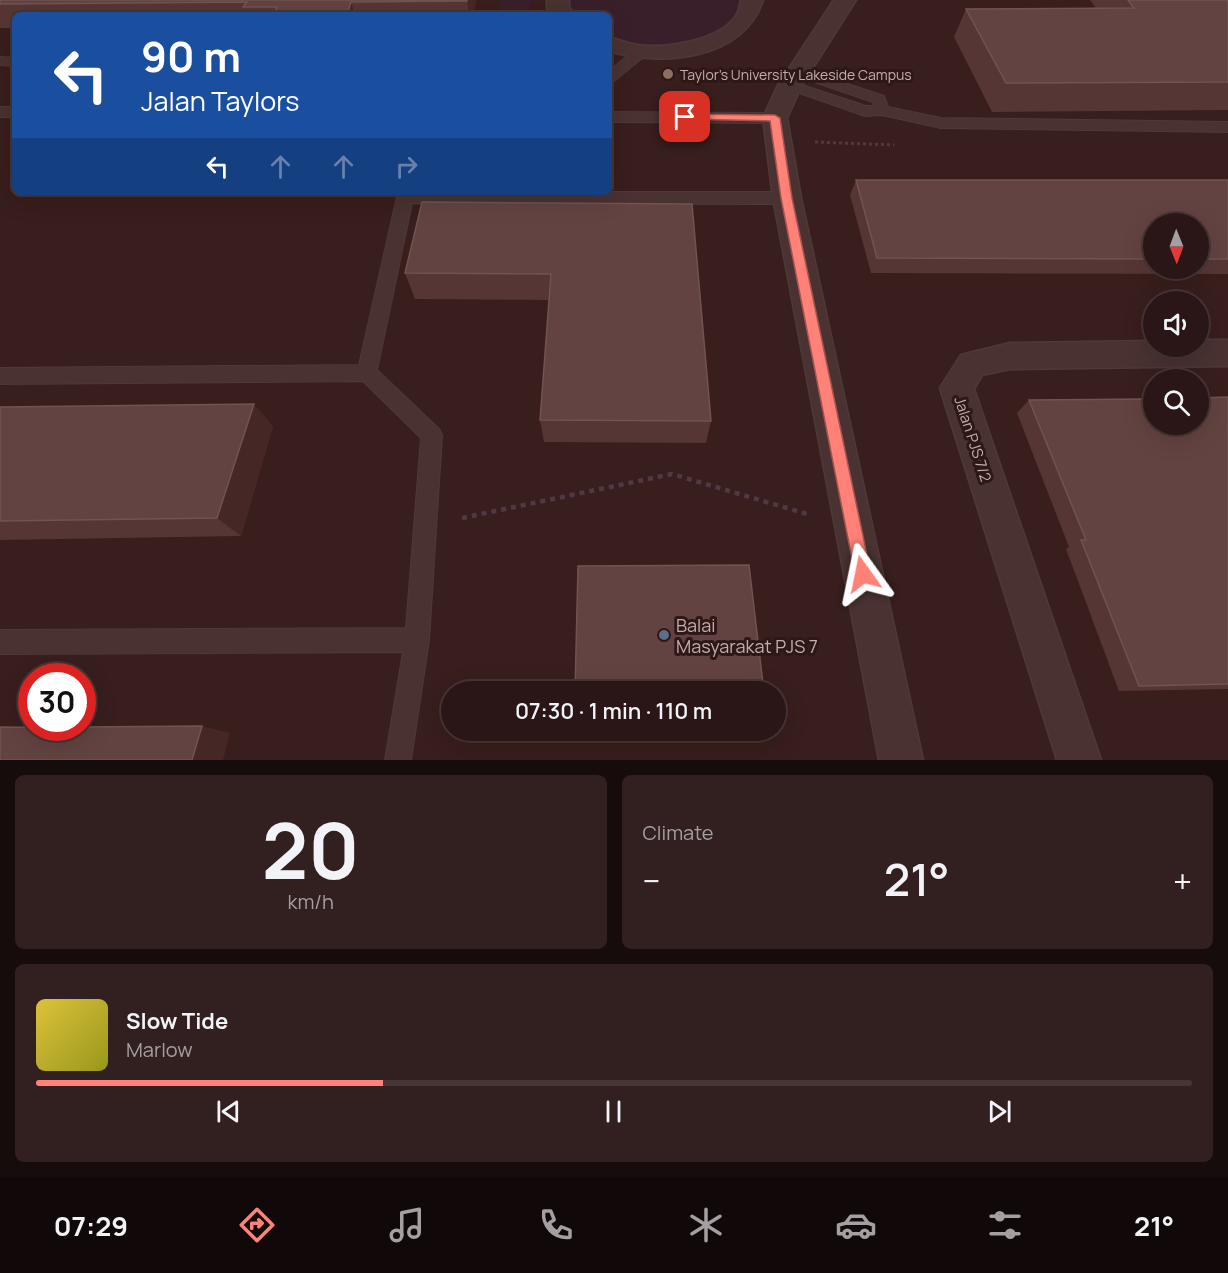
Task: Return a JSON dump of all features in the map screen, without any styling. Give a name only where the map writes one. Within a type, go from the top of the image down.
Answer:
[{"type":"street","points":[[612,45],[641,52],[680,50],[705,44],[727,35],[742,24],[751,10],[752,0]]},
{"type":"street","points":[[845,0],[794,79],[775,118],[787,198],[901,760]]},
{"type":"street","name":"Jalan PJS 7/2","points":[[1079,760],[957,388],[972,364],[1010,356],[1228,353]]},
{"type":"lane","points":[[612,76],[641,52]]},
{"type":"lane","points":[[794,79],[865,111],[882,110],[941,123],[1228,127]]},
{"type":"lane","points":[[612,117],[775,118]]},
{"type":"lane","points":[[367,373],[405,197],[787,198]]},
{"type":"lane","points":[[0,376],[367,373],[432,435],[417,640],[398,760]]},
{"type":"lane","points":[[0,642],[417,640]]},
{"type":"path","points":[[810,142],[861,144]]},
{"type":"path","points":[[426,525],[672,474],[854,528]]},
{"type":"shaded area","points":[[500,0],[532,0],[530,12],[498,12]]},
{"type":"shaded area","points":[[569,0],[745,0],[741,17],[716,37],[652,49],[612,43],[612,12],[568,12]]},
{"type":"building","points":[[0,0],[467,0],[351,2],[348,12],[275,12],[277,7],[243,7],[247,2],[0,4]]},
{"type":"building","points":[[1128,0],[1228,0],[1228,82],[1006,83],[966,9],[1134,8]]},
{"type":"building","points":[[856,180],[1228,180],[1228,259],[1209,259],[1209,213],[1143,213],[1143,259],[877,258]]},
{"type":"building","points":[[422,202],[692,204],[711,421],[540,420],[551,274],[405,273]]},
{"type":"building","points":[[1228,397],[1228,684],[1139,686],[1081,540],[1086,540],[1029,400],[1143,399],[1143,435],[1209,435],[1209,398]]},
{"type":"building","points":[[254,404],[217,518],[0,521],[0,407]]},
{"type":"building","name":"Balai Masyarakat PJS 7","points":[[749,565],[763,681],[575,681],[578,566]]},
{"type":"building","points":[[202,726],[192,760],[0,760],[0,727],[18,727],[18,741],[96,741],[96,727]]},
{"type":"place","name":"Taylor's University Lakeside Campus","points":[[668,74]]},
{"type":"place","name":"Balai Masyarakat PJS 7","points":[[664,635]]},
{"type":"route","points":[[685,117],[775,118],[787,198],[863,574]]}]
